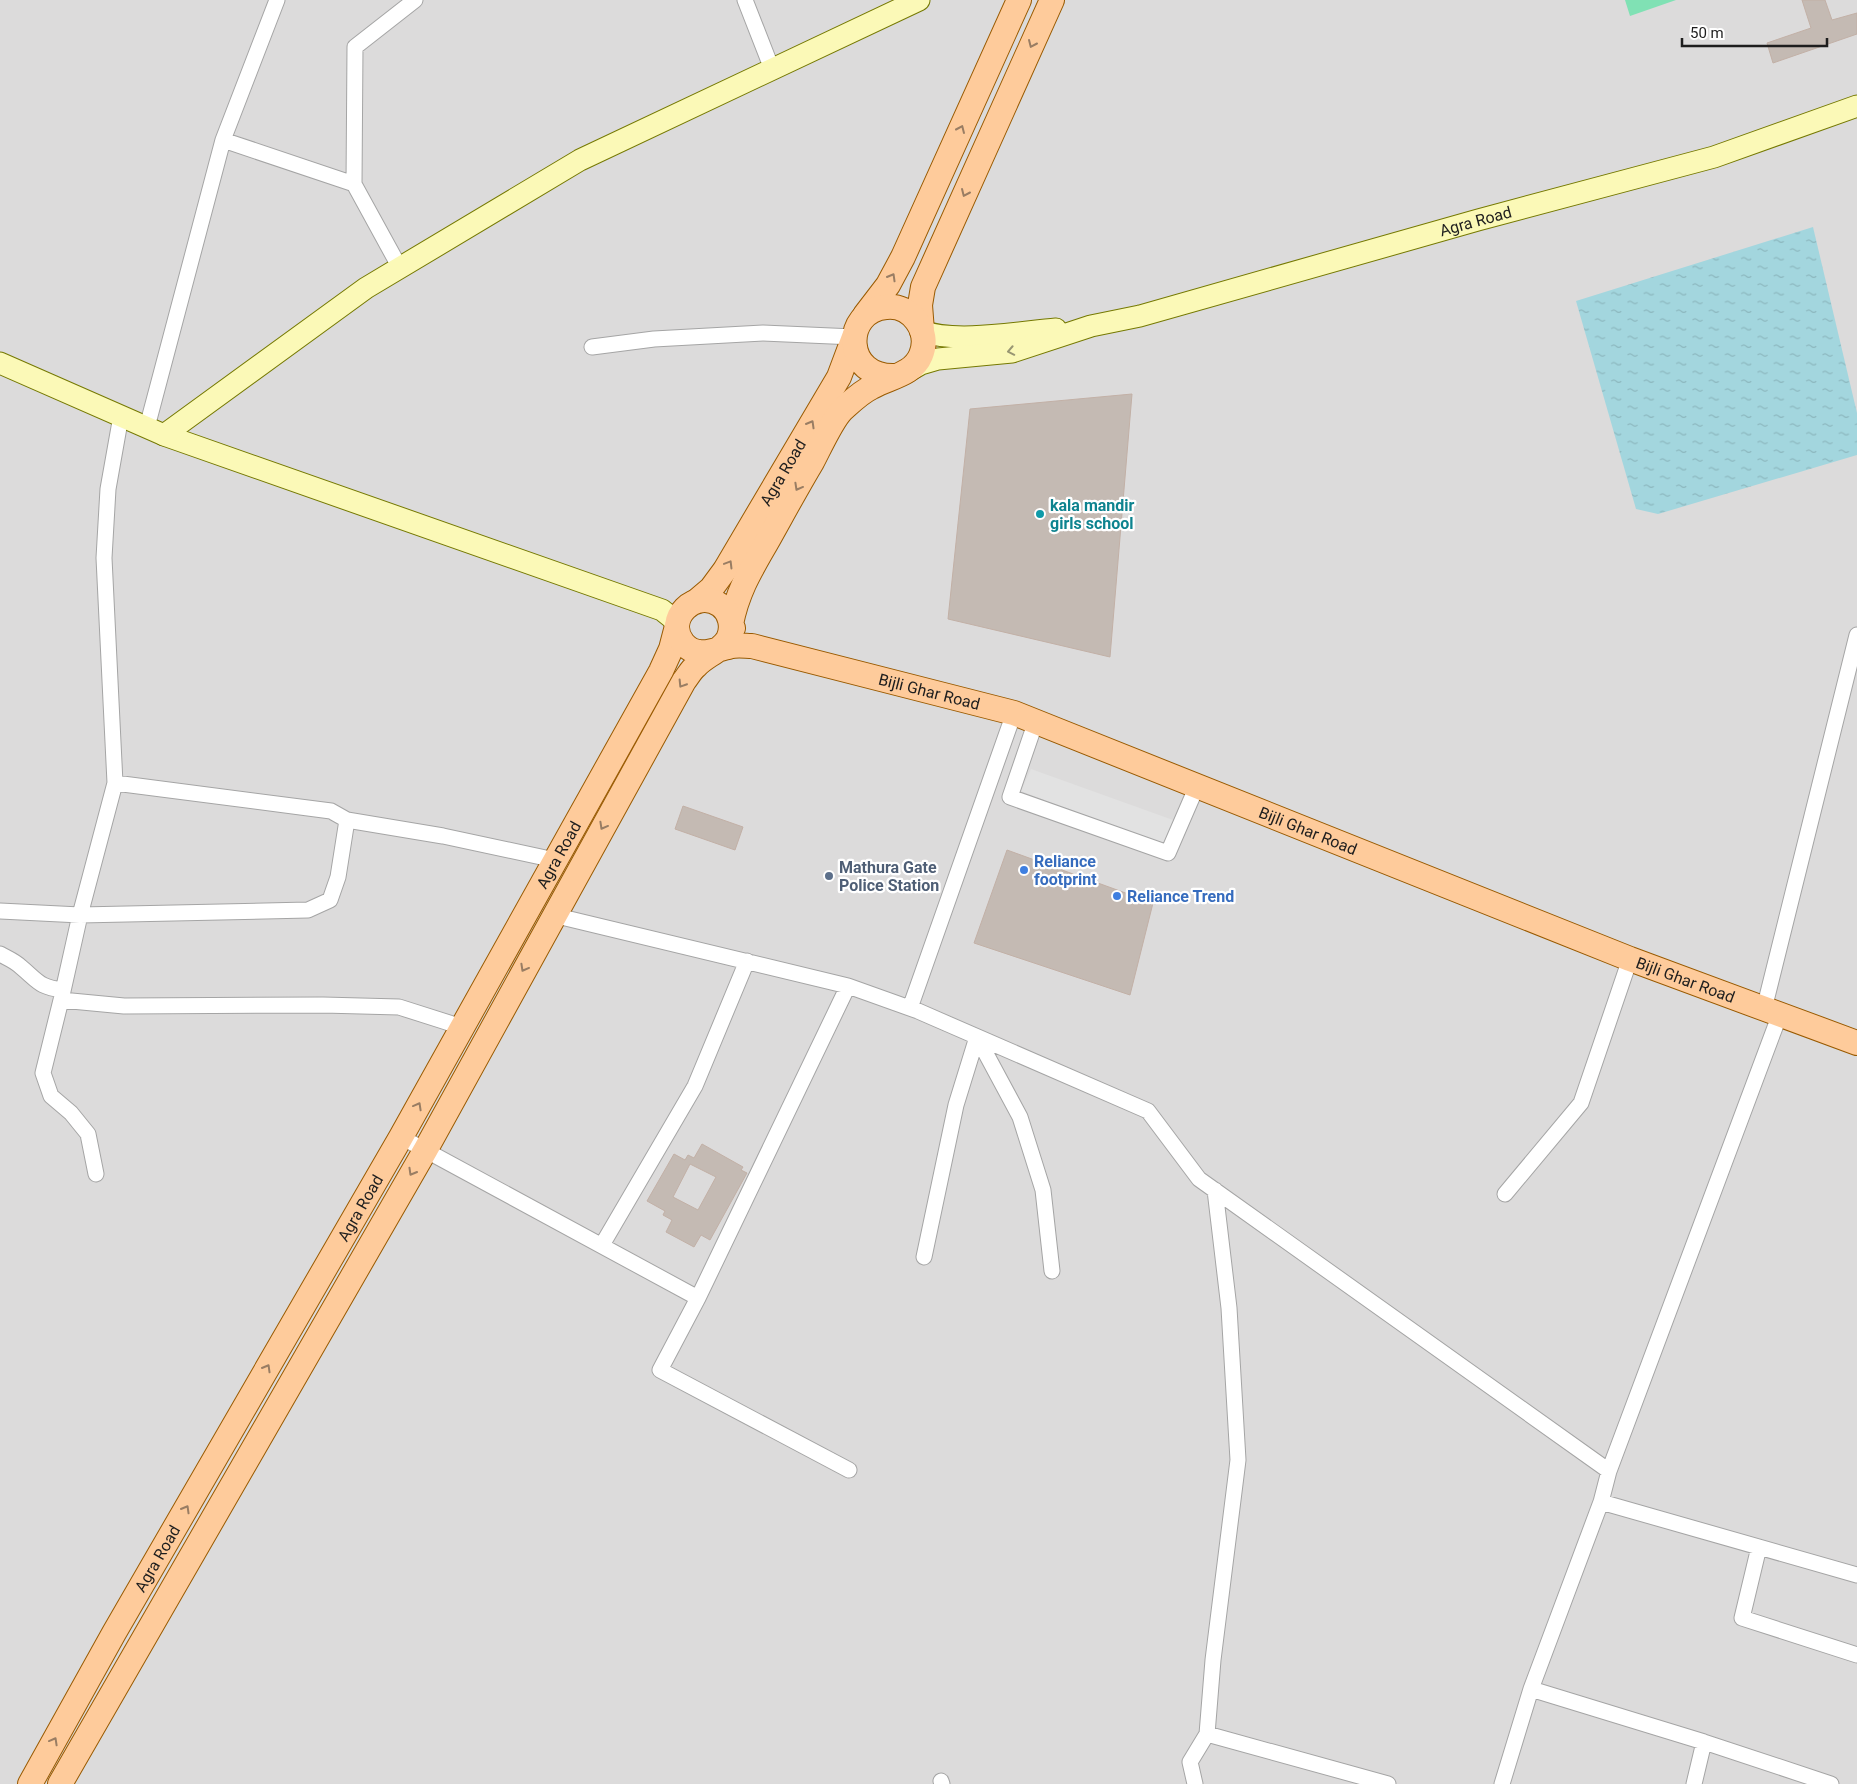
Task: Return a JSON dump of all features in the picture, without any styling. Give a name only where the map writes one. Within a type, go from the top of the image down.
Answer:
[{"type":"main road","points":[[155,431],[366,288],[580,160],[919,0]]},
{"type":"main road","name":"Agra Road","points":[[694,602],[711,589],[725,570],[839,377],[859,327],[888,285],[903,257],[1019,0]]},
{"type":"main road","points":[[922,331],[917,320],[908,312],[898,308],[880,308],[874,310],[859,327],[854,348],[858,359],[865,367],[880,375],[902,374],[916,364],[922,354],[924,343],[920,305],[923,287],[1052,0]]},
{"type":"main road","name":"Agra Road","points":[[922,331],[957,338],[1091,326],[1140,316],[1478,220],[1714,157],[1857,106]]},
{"type":"main road","name":"Agra Road","points":[[731,624],[741,588],[840,412],[871,387],[921,364],[938,359],[1012,352],[1091,326]]},
{"type":"main road","points":[[0,363],[155,431],[669,618],[679,617],[683,610],[694,602],[714,601],[727,612],[737,634],[752,646]]},
{"type":"main road","points":[[669,618],[683,643],[690,649],[698,652],[707,653],[736,646],[752,646]]},
{"type":"main road","name":"Agra Road","points":[[30,1784],[119,1625],[401,1137],[661,671],[671,649],[669,618]]},
{"type":"main road","points":[[716,650],[723,645],[728,637],[731,624]]},
{"type":"main road","name":"Bijli Ghar Road","points":[[752,646],[1025,717],[1630,960],[1857,1043]]},
{"type":"main road","name":"Agra Road","points":[[60,1784],[128,1669],[426,1148],[684,680],[696,665],[716,650]]},
{"type":"street","points":[[155,431],[223,140],[277,0]]},
{"type":"street","points":[[400,268],[354,184],[355,46],[415,0]]},
{"type":"street","points":[[745,0],[772,69]]},
{"type":"street","points":[[223,140],[354,184]]},
{"type":"street","points":[[592,347],[654,339],[859,327]]},
{"type":"street","points":[[96,1174],[88,1134],[71,1113],[51,1096],[43,1073],[80,914],[115,783],[104,558],[108,489],[121,416]]},
{"type":"street","points":[[1502,1784],[1531,1689],[1601,1502],[1609,1471],[1772,1012],[1857,635]]},
{"type":"street","points":[[1025,717],[1010,797],[1168,852],[1197,786]]},
{"type":"street","points":[[910,1008],[1025,717]]},
{"type":"street","points":[[115,783],[331,811],[348,820],[443,836],[555,860]]},
{"type":"street","points":[[0,911],[80,914],[308,910],[330,900],[338,876],[348,820]]},
{"type":"street","points":[[553,915],[848,986],[910,1008],[1148,1111],[1199,1179],[1609,1471]]},
{"type":"street","points":[[0,954],[20,965],[39,984],[62,995],[124,1006],[323,1005],[399,1007],[462,1027]]},
{"type":"street","points":[[1505,1194],[1581,1103],[1630,960]]},
{"type":"street","points":[[602,1245],[695,1086],[747,962]]},
{"type":"street","points":[[848,986],[698,1298],[660,1370],[849,1470]]},
{"type":"street","points":[[924,1257],[956,1105],[977,1037]]},
{"type":"street","points":[[977,1037],[1020,1117],[1043,1190],[1052,1271]]},
{"type":"street","points":[[401,1137],[426,1148],[698,1298]]},
{"type":"street","points":[[1195,1784],[1190,1762],[1207,1734],[1213,1660],[1238,1460],[1229,1308],[1215,1190]]},
{"type":"street","points":[[1601,1502],[1857,1575]]},
{"type":"street","points":[[1759,1547],[1742,1618],[1857,1654]]},
{"type":"street","points":[[1531,1689],[1704,1742],[1831,1784]]},
{"type":"street","points":[[1207,1734],[1388,1784]]},
{"type":"street","points":[[1694,1784],[1704,1742]]},
{"type":"shaded area","points":[[0,0],[1857,0],[1857,1784],[0,1784]]},
{"type":"shaded area","points":[[1031,769],[1173,820],[1163,845],[1021,791]]},
{"type":"green space","points":[[1625,0],[1676,0],[1630,16]]},
{"type":"water","points":[[1813,227],[1857,413],[1857,455],[1658,514],[1636,509],[1576,301]]},
{"type":"building","points":[[1802,0],[1825,0],[1832,20],[1857,13],[1857,34],[1773,63],[1767,43],[1811,28]]},
{"type":"building","name":"kala mandir girls school","points":[[1132,394],[1110,657],[948,619],[970,409]]},
{"type":"building","points":[[683,806],[743,827],[735,850],[675,829]]},
{"type":"building","points":[[1007,850],[1153,903],[1130,995],[974,943]]},
{"type":"building","points":[[702,1144],[743,1167],[741,1170],[747,1173],[710,1240],[701,1235],[694,1247],[666,1232],[672,1220],[663,1215],[665,1211],[647,1201],[674,1154],[685,1160],[688,1155],[694,1158]],"holes":[[[690,1164],[716,1177],[698,1210],[673,1197]]]},
{"type":"place","name":"kala mandir girls school","points":[[1040,514]]},
{"type":"place","name":"Reliance footprint","points":[[1024,870]]},
{"type":"place","name":"Mathura Gate Police Station","points":[[829,876]]},
{"type":"place","name":"Reliance Trend","points":[[1117,896]]}]
